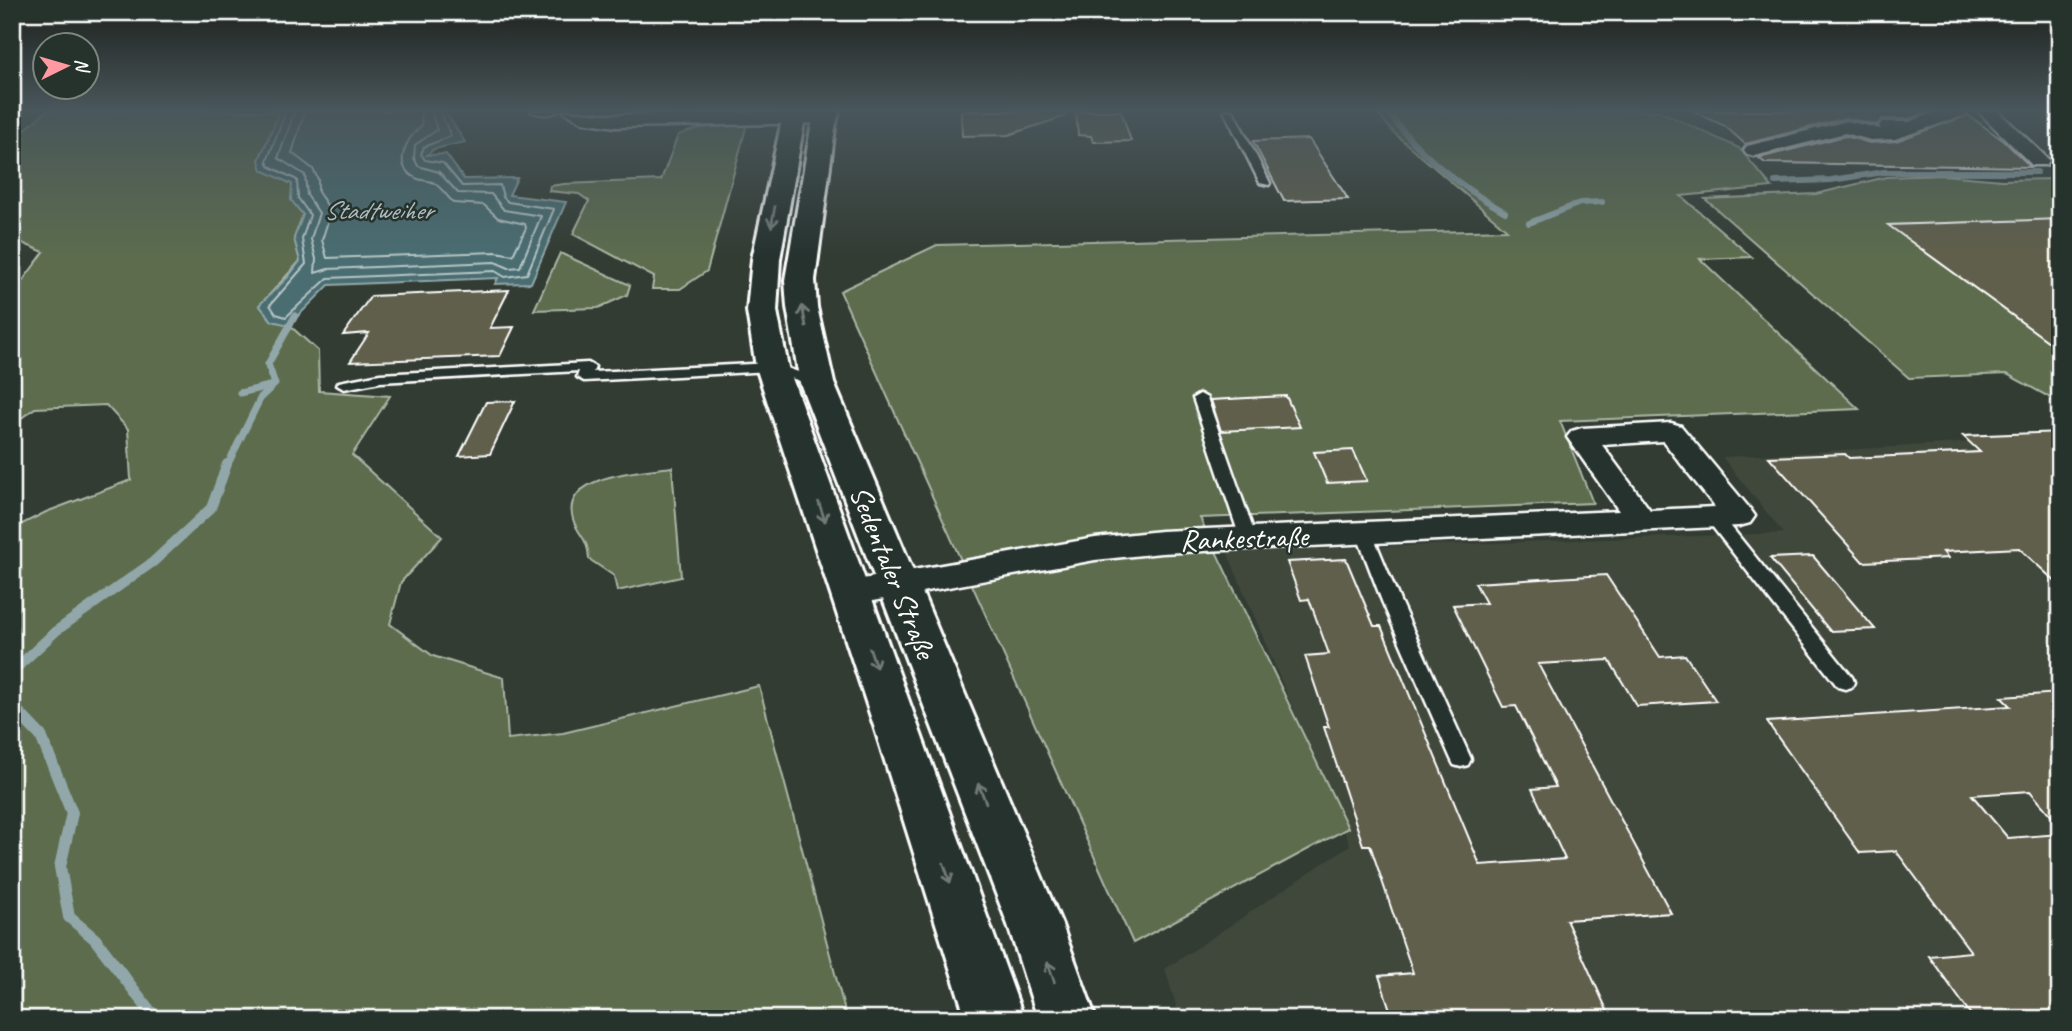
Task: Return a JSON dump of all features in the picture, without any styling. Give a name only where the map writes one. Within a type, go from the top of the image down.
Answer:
[{"type":"street","name":"Sedentaler Straße","points":[[791,159],[783,269],[802,307],[817,383],[1035,925],[1067,1019]]},
{"type":"street","name":"Sedentaler Straße","points":[[814,159],[783,269],[762,311],[772,367],[995,1019]]},
{"type":"street","points":[[2036,159],[2039,162]]},
{"type":"street","name":"Rankestraße","points":[[851,593],[1096,549],[1161,542],[1642,521],[1740,516],[1671,432],[1582,437],[1642,521]]},
{"type":"lane","points":[[1253,159],[1265,183]]},
{"type":"lane","points":[[344,385],[380,378],[588,367],[584,377],[772,367],[817,383]]},
{"type":"lane","points":[[1200,397],[1248,538]]},
{"type":"lane","points":[[1714,517],[1845,682]]},
{"type":"lane","points":[[1364,533],[1461,759]]},
{"type":"shaded area","points":[[2060,437],[2060,1019],[1180,1019],[1165,969],[1350,845],[1227,552],[1783,533],[1722,457]]},
{"type":"green space","points":[[12,159],[259,159],[263,170],[292,184],[303,214],[294,238],[300,261],[260,305],[272,320],[289,325],[318,351],[319,391],[390,396],[352,455],[442,537],[401,582],[390,624],[433,656],[504,678],[508,739],[563,733],[759,686],[847,1019],[12,1019],[12,529],[46,512],[131,480],[128,429],[106,405],[35,408],[12,425],[12,295],[44,252],[12,239]]},
{"type":"green space","points":[[669,159],[738,159],[707,271],[680,289],[652,289],[654,277],[573,234],[589,201],[579,194],[549,191],[550,186],[564,184],[661,180]]},
{"type":"green space","points":[[1424,159],[1748,159],[1772,187],[1681,196],[1752,257],[1700,259],[1859,409],[1560,421],[1593,503],[1200,518],[1348,828],[1133,943],[840,291],[937,245],[1507,230]]},
{"type":"green space","points":[[1944,175],[2002,180],[2060,179],[2060,403],[2007,374],[1909,378],[1705,199],[1816,194],[1886,177]]},
{"type":"green space","points":[[560,253],[630,285],[627,295],[598,308],[534,310]]},
{"type":"green space","points":[[672,467],[681,577],[617,591],[614,576],[589,559],[585,541],[573,519],[572,504],[579,492],[607,478]]},
{"type":"water","name":"Stadtweiher","points":[[450,159],[464,179],[517,178],[509,195],[566,202],[531,283],[495,284],[498,278],[329,285],[289,325],[272,321],[259,305],[288,277],[300,261],[294,238],[303,215],[291,200],[292,184],[262,170],[259,160]]},
{"type":"building","points":[[1262,159],[1322,159],[1348,199],[1284,201]]},
{"type":"building","points":[[1760,159],[2023,159],[2031,167],[1765,163]]},
{"type":"building","points":[[2060,219],[2060,350],[1888,225]]},
{"type":"building","points":[[509,290],[490,328],[514,327],[500,356],[350,362],[369,333],[343,335],[371,296]]},
{"type":"building","points":[[1286,396],[1300,427],[1221,431],[1211,400]]},
{"type":"building","points":[[515,401],[490,454],[459,456],[486,402]]},
{"type":"building","points":[[2060,432],[2060,586],[2019,548],[1943,552],[1948,558],[1863,562],[1769,457],[1845,454],[1849,458],[1980,452],[1963,436]]},
{"type":"building","points":[[1353,450],[1367,481],[1327,483],[1314,452]]},
{"type":"building","points":[[1813,556],[1875,629],[1830,631],[1770,558]]},
{"type":"building","points":[[1346,559],[1374,626],[1381,626],[1480,865],[1565,859],[1532,789],[1556,787],[1516,706],[1503,707],[1453,605],[1486,603],[1475,583],[1606,575],[1660,657],[1685,655],[1716,701],[1637,706],[1609,660],[1538,664],[1671,913],[1566,920],[1611,1019],[1393,1019],[1379,976],[1413,973],[1370,845],[1363,845],[1324,727],[1329,727],[1305,656],[1329,654],[1309,599],[1301,600],[1287,562]]},
{"type":"building","points":[[2060,693],[2060,826],[2030,791],[1972,795],[2008,838],[2060,834],[2060,1019],[1974,1019],[1929,956],[1971,952],[1896,851],[1860,853],[1767,722],[2010,706],[2001,697]]},
{"type":"waterway","points":[[1431,159],[1472,192],[1505,212]]},
{"type":"waterway","points":[[1775,182],[1831,180],[1884,172],[2037,172]]},
{"type":"waterway","points":[[1529,223],[1580,203],[1602,202]]},
{"type":"waterway","points":[[227,466],[261,397],[275,384],[268,364],[295,316]]},
{"type":"waterway","points":[[240,393],[273,385]]},
{"type":"waterway","points":[[12,672],[56,631],[153,562],[211,508],[227,464]]},
{"type":"waterway","points":[[12,706],[20,714]]},
{"type":"waterway","points":[[20,714],[41,736],[72,813],[60,867],[69,917],[95,939],[156,1019]]}]
